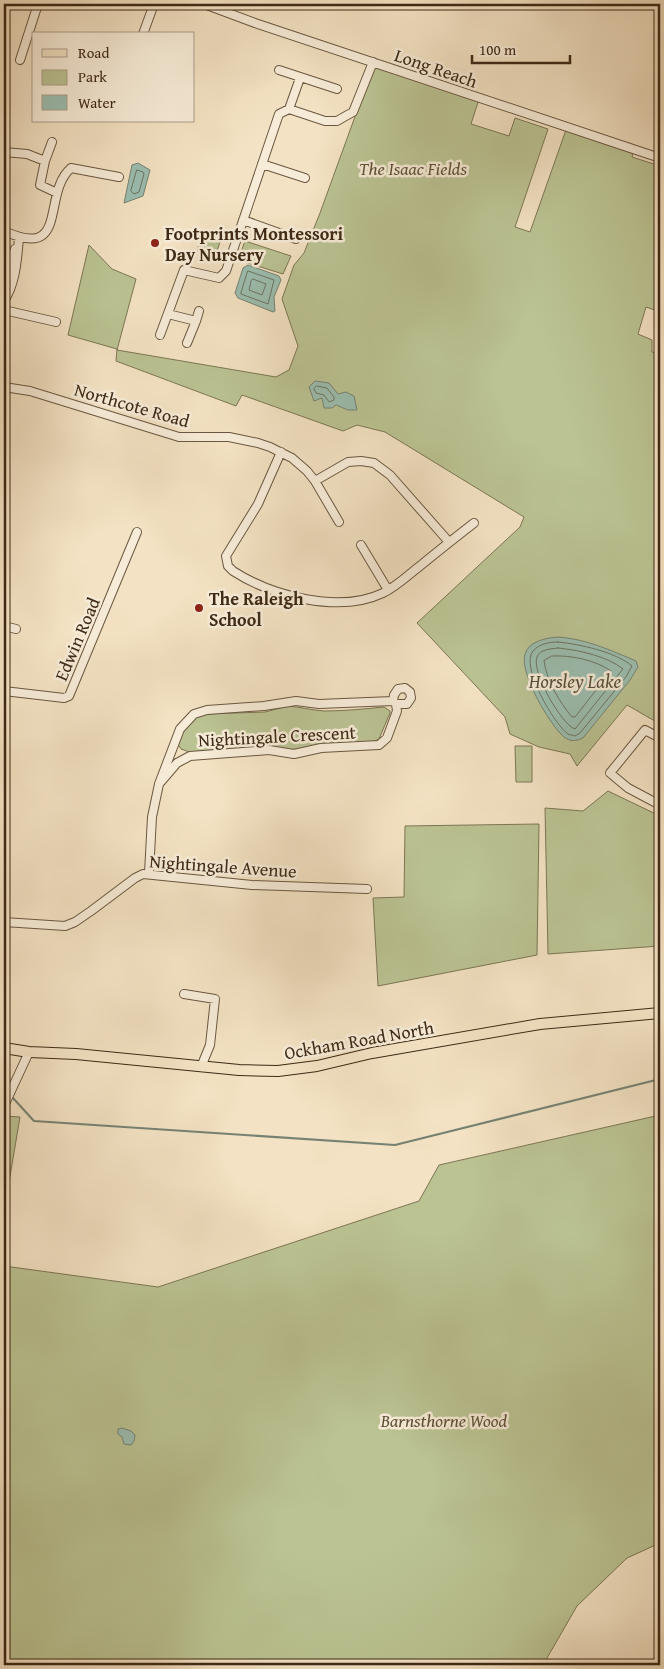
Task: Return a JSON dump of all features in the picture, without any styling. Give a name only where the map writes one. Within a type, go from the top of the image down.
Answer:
[{"type":"main road","name":"Ockham Road North","points":[[4,1048],[29,1052],[76,1054],[201,1067],[278,1071],[317,1066],[372,1053],[540,1024],[660,1013]]},
{"type":"street","points":[[20,60],[38,4]]},
{"type":"street","points":[[143,32],[154,4]]},
{"type":"street","name":"Long Reach","points":[[204,4],[479,99],[660,158]]},
{"type":"street","points":[[289,109],[325,121],[336,121],[353,112],[373,62]]},
{"type":"street","points":[[279,70],[337,89]]},
{"type":"street","points":[[160,335],[184,270],[219,278],[223,275],[279,114],[289,109],[300,78]]},
{"type":"street","points":[[52,142],[45,161],[40,185],[58,193]]},
{"type":"street","points":[[4,152],[27,154],[45,161]]},
{"type":"street","points":[[262,164],[305,178]]},
{"type":"street","points":[[4,231],[18,238],[42,236],[51,225],[51,213],[62,180],[66,172],[71,168],[119,177]]},
{"type":"street","points":[[243,220],[296,239]]},
{"type":"street","points":[[4,288],[9,264],[18,238]]},
{"type":"street","points":[[4,301],[9,294],[13,281],[18,238]]},
{"type":"street","points":[[4,310],[56,322]]},
{"type":"street","points":[[187,343],[199,311]]},
{"type":"street","points":[[168,314],[196,322]]},
{"type":"street","name":"Northcote Road","points":[[4,387],[30,391],[179,437],[229,437],[258,443],[280,452],[298,463],[315,481],[340,522]]},
{"type":"street","points":[[280,452],[258,504],[227,552],[226,559],[230,569],[272,590],[310,600],[330,602],[372,597],[398,583],[474,523]]},
{"type":"street","points":[[315,481],[348,462],[374,463],[390,474],[449,542]]},
{"type":"street","name":"Edwin Road","points":[[4,691],[64,698],[69,696],[137,532]]},
{"type":"street","points":[[361,545],[388,590]]},
{"type":"street","points":[[4,626],[16,629]]},
{"type":"street","name":"Nightingale Crescent","points":[[149,874],[153,811],[159,784],[174,744],[180,729],[186,720],[194,714],[202,711],[264,706],[296,700],[319,704],[395,702],[397,710],[387,738],[379,745],[321,748],[294,754],[269,750],[183,757],[177,754],[174,744]]},
{"type":"street","points":[[660,738],[645,730],[610,774],[628,788],[660,805]]},
{"type":"street","name":"Nightingale Crescent","points":[[159,784],[177,763],[190,756]]},
{"type":"street","name":"Nightingale Avenue","points":[[4,922],[65,926],[85,915],[143,874],[231,884],[367,889]]},
{"type":"street","points":[[184,994],[215,999],[210,1045],[201,1067]]},
{"type":"street","points":[[4,1034],[4,1048]]},
{"type":"street","points":[[4,1106],[29,1052]]},
{"type":"green space","name":"The Isaac Fields","points":[[373,62],[479,99],[471,124],[509,136],[515,118],[548,129],[515,227],[530,232],[567,127],[634,149],[632,157],[660,166],[660,312],[646,307],[638,334],[652,340],[652,352],[660,354],[660,724],[627,705],[577,766],[570,754],[539,747],[510,734],[505,717],[417,623],[520,527],[524,517],[385,432],[357,425],[343,431],[242,395],[236,406],[116,361],[117,349],[68,335],[89,245],[112,269],[136,279],[117,350],[276,377],[289,370],[298,346],[282,299],[294,265],[304,253],[320,213],[373,67]]},
{"type":"green space","points":[[204,230],[222,236],[215,257],[197,251]]},
{"type":"green space","points":[[245,241],[291,256],[283,274],[238,260]]},
{"type":"green space","points":[[288,706],[324,711],[384,707],[390,713],[379,739],[373,742],[302,750],[192,753],[181,749],[177,743],[183,729],[192,719],[206,714],[265,712]]},
{"type":"green space","points":[[515,746],[532,746],[532,782],[516,782]]},
{"type":"green space","points":[[608,791],[660,816],[660,946],[548,954],[545,808],[583,811]]},
{"type":"green space","points":[[539,824],[537,955],[378,986],[373,898],[404,897],[405,826]]},
{"type":"green space","name":"Barnsthorne Wood","points":[[660,1115],[660,1543],[627,1558],[577,1606],[543,1665],[4,1665],[4,1266],[158,1287],[419,1201],[439,1165]]},
{"type":"green space","points":[[4,1116],[20,1117],[4,1212]]},
{"type":"water","points":[[138,163],[150,170],[143,196],[124,203],[132,165]]},
{"type":"water","points":[[248,265],[279,276],[281,280],[274,297],[275,311],[273,312],[238,298],[235,293],[243,268]]},
{"type":"water","points":[[315,381],[329,383],[338,394],[346,392],[354,396],[357,410],[348,410],[336,405],[332,408],[324,408],[322,398],[314,401],[309,387]]},
{"type":"water","name":"Horsley Lake","points":[[558,637],[578,640],[607,649],[636,661],[638,667],[630,680],[583,738],[576,740],[569,740],[564,737],[551,722],[531,685],[524,663],[525,654],[530,646],[543,639]]},
{"type":"water","points":[[122,1428],[131,1431],[135,1435],[131,1445],[124,1444],[122,1437],[118,1434],[118,1429]]},
{"type":"waterway","points":[[13,1098],[34,1121],[395,1145],[660,1079]]},
{"type":"place","name":"Footprints Montessori Day Nursery","points":[[155,243]]},
{"type":"place","name":"The Raleigh School","points":[[199,608]]}]
